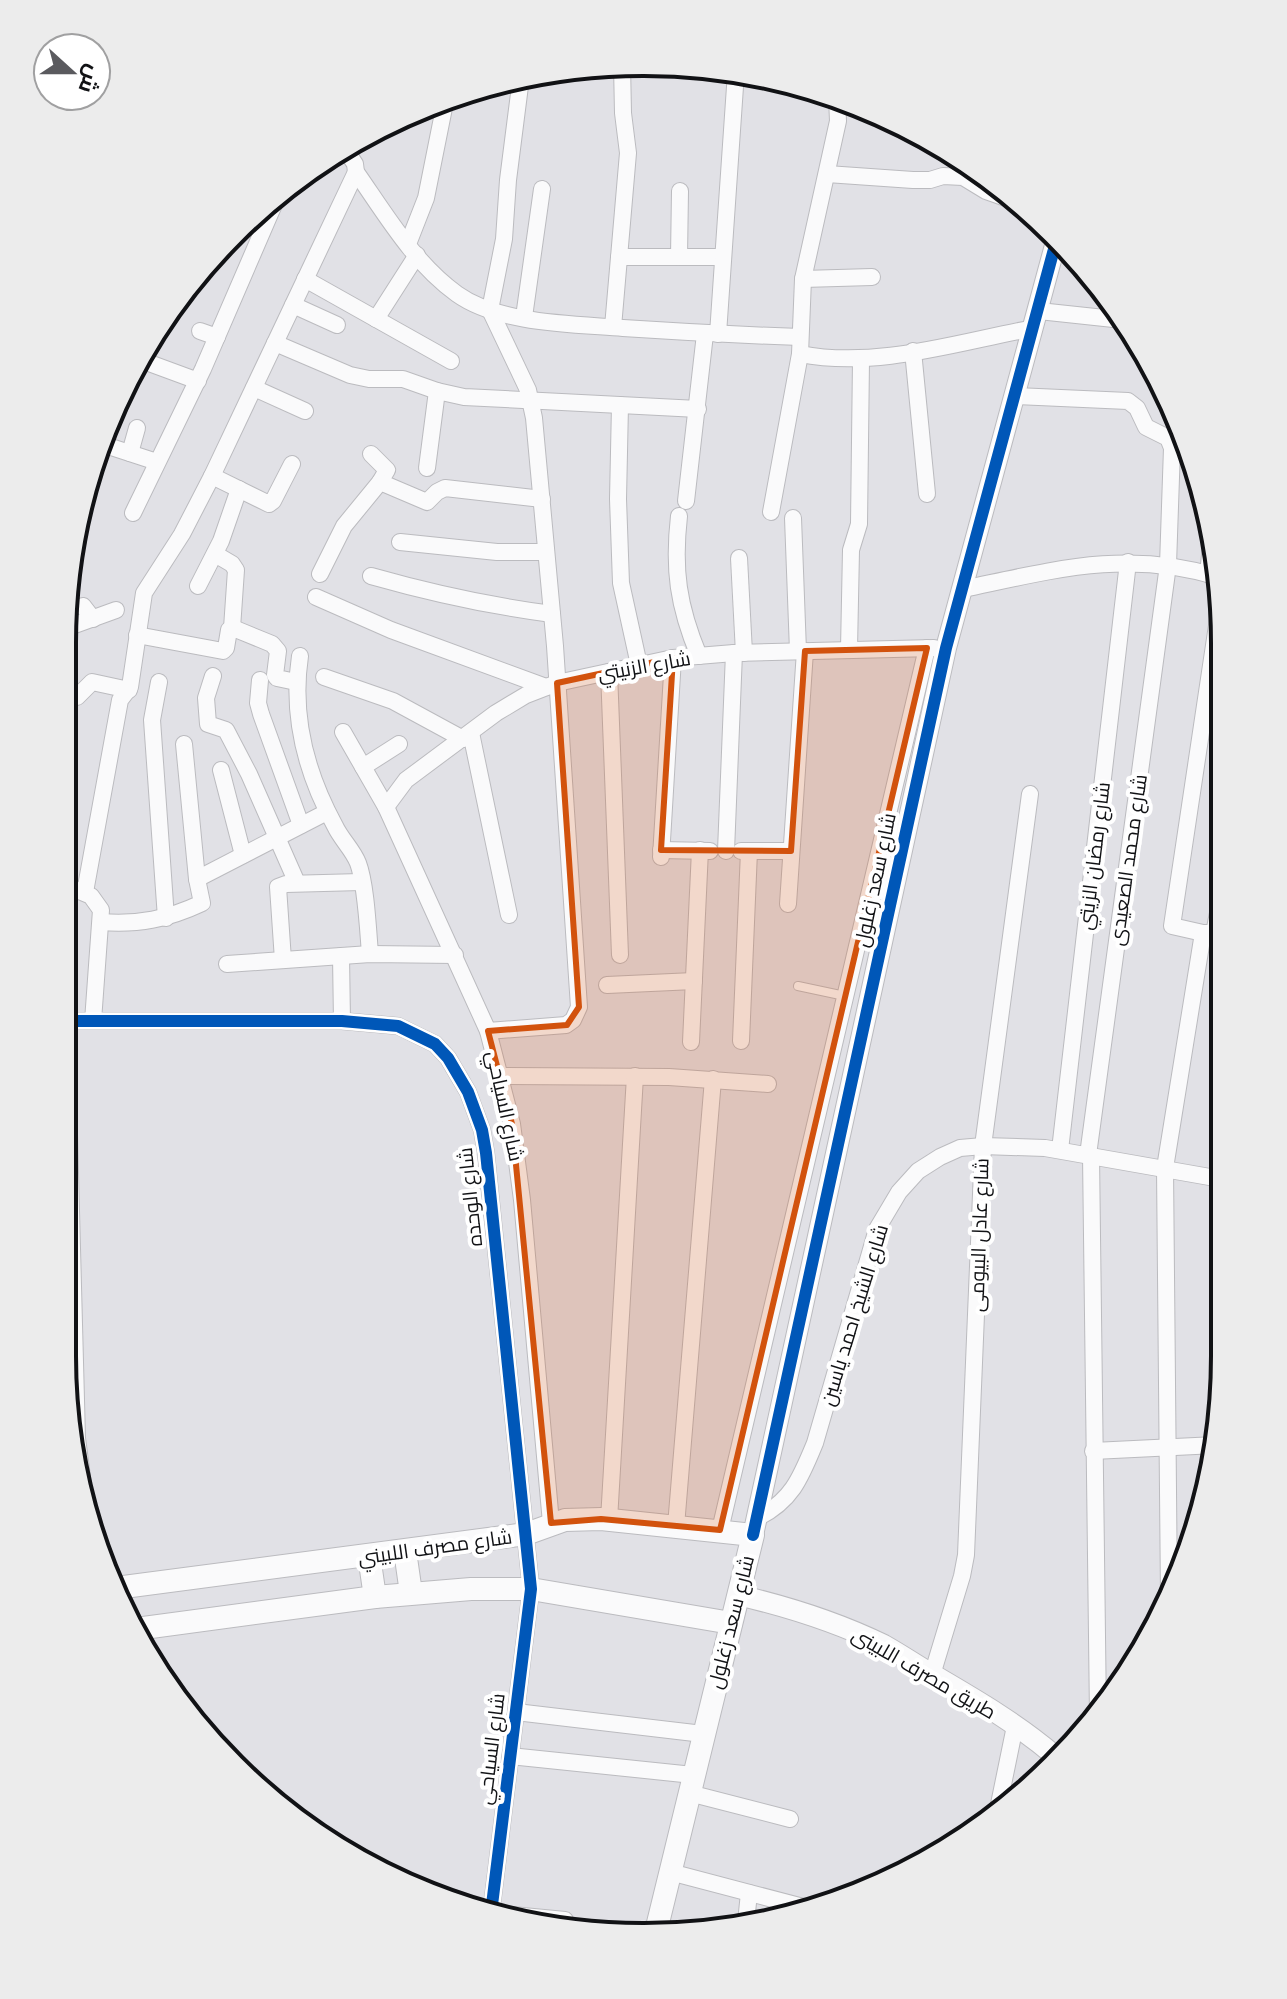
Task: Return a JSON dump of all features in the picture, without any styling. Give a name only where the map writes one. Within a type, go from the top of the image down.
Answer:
[{"type":"main road","name":"شارع مصرف اللبيني","points":[[126,1587],[526,1534],[565,1520],[609,1520],[720,1530],[755,1526]]},
{"type":"main road","name":"شارع سعد زغلول","points":[[658,1923],[755,1526]]},
{"type":"main road","points":[[405,1551],[411,1593]]},
{"type":"main road","points":[[369,1556],[375,1597]]},
{"type":"main road","name":"شارع مصرف اللبيني","points":[[146,1628],[375,1597],[471,1589],[531,1589],[731,1623]]},
{"type":"street","points":[[613,327],[628,153],[622,77]]},
{"type":"street","points":[[699,656],[685,623],[677,587],[675,551],[723,257],[735,84]]},
{"type":"street","points":[[488,1031],[566,1025],[573,1020],[579,1007],[552,685],[552,614],[531,401],[490,310],[504,239],[519,90]]},
{"type":"street","points":[[771,512],[800,354],[803,279],[838,121],[838,110]]},
{"type":"street","points":[[376,319],[412,250],[443,113]]},
{"type":"street","points":[[351,158],[356,172],[426,268],[457,294],[490,310],[560,323],[800,337]]},
{"type":"street","points":[[85,892],[120,700],[129,690],[144,593],[182,534],[212,476],[356,172]]},
{"type":"street","points":[[827,174],[913,180],[964,176]]},
{"type":"street","points":[[524,317],[542,189]]},
{"type":"street","points":[[679,257],[680,191]]},
{"type":"street","points":[[133,513],[198,381],[268,218]]},
{"type":"street","name":"شارع سعد زغلول","points":[[720,1530],[846,996],[937,648],[963,589],[1054,251]]},
{"type":"street","points":[[619,257],[723,257]]},
{"type":"street","points":[[803,279],[872,277]]},
{"type":"street","points":[[305,279],[451,361]]},
{"type":"street","points":[[293,305],[337,325]]},
{"type":"street","points":[[800,354],[830,360],[861,360],[913,351],[1037,319],[1109,320]]},
{"type":"street","points":[[200,331],[217,337]]},
{"type":"street","points":[[275,343],[350,375],[369,379],[403,379],[464,397],[698,409]]},
{"type":"street","points":[[913,351],[927,494]]},
{"type":"street","points":[[849,649],[851,550],[859,524],[861,360]]},
{"type":"street","points":[[150,363],[198,381]]},
{"type":"street","points":[[254,388],[305,411]]},
{"type":"street","points":[[427,468],[437,391]]},
{"type":"street","points":[[1016,396],[1128,401],[1137,408],[1146,427],[1172,438]]},
{"type":"street","points":[[620,405],[618,499],[621,583],[639,665]]},
{"type":"street","points":[[130,453],[137,428]]},
{"type":"street","points":[[111,447],[157,462]]},
{"type":"street","name":"شارع محمد الصعيدى","points":[[1098,1696],[1089,1155],[1168,565],[1176,449]]},
{"type":"street","points":[[320,574],[344,526],[387,470],[371,454]]},
{"type":"street","points":[[212,476],[266,503],[272,503],[292,464]]},
{"type":"street","points":[[380,482],[427,502],[445,488],[542,499]]},
{"type":"street","points":[[198,586],[215,554],[239,489]]},
{"type":"street","points":[[788,904],[802,651],[793,518]]},
{"type":"street","points":[[400,542],[473,550],[546,552]]},
{"type":"street","points":[[137,635],[223,651],[232,628],[236,570],[215,554]]},
{"type":"street","points":[[726,851],[739,653],[739,558]]},
{"type":"street","points":[[963,589],[1083,564],[1128,562],[1168,565],[1206,573]]},
{"type":"street","name":"شارع رمضان الزيتي","points":[[1060,1150],[1128,562]]},
{"type":"street","points":[[371,576],[445,596],[552,614]]},
{"type":"street","points":[[316,597],[391,630],[552,685]]},
{"type":"street","points":[[77,620],[88,612],[116,610]]},
{"type":"street","points":[[232,628],[272,644],[278,651],[275,675],[296,682]]},
{"type":"street","name":"شارع سعد زغلول","points":[[755,1526],[937,648]]},
{"type":"street","name":"شارع الزنيتي","points":[[386,807],[406,780],[516,701],[552,685],[673,658],[739,653],[937,648]]},
{"type":"street","points":[[300,656],[296,682],[298,720],[306,758],[327,812],[358,862],[370,954]]},
{"type":"street","points":[[673,658],[661,854],[700,850],[791,851]]},
{"type":"street","points":[[1211,663],[1171,921],[1176,929],[1211,934]]},
{"type":"street","points":[[609,672],[620,955]]},
{"type":"street","points":[[213,676],[206,698],[208,724],[226,730],[297,883]]},
{"type":"street","points":[[324,677],[393,701],[467,736],[509,915]]},
{"type":"street","points":[[260,680],[261,714],[301,825]]},
{"type":"street","points":[[76,697],[92,682],[129,690]]},
{"type":"street","points":[[159,682],[152,720],[166,918]]},
{"type":"street","name":"شارع السياحي","points":[[343,732],[386,807],[455,955],[488,1031],[500,1076],[514,1139],[551,1523]]},
{"type":"street","points":[[101,922],[127,924],[166,918],[202,903],[184,744]]},
{"type":"street","points":[[363,767],[399,744]]},
{"type":"street","points":[[221,770],[243,855]]},
{"type":"street","name":"شارع عادل البيومى","points":[[932,1675],[966,1555],[983,1146],[1030,794]]},
{"type":"street","points":[[197,879],[327,812]]},
{"type":"street","points":[[691,1042],[700,850]]},
{"type":"street","points":[[741,1041],[749,851]]},
{"type":"street","points":[[283,960],[277,891],[281,884],[361,882]]},
{"type":"street","points":[[76,891],[85,892],[99,904],[101,922],[93,1021]]},
{"type":"street","points":[[1169,1571],[1165,1168],[1203,933]]},
{"type":"street","points":[[227,964],[370,954],[455,955]]},
{"type":"street","points":[[341,956],[342,1021]]},
{"type":"street","points":[[607,985],[694,981]]},
{"type":"street","name":"شارع الوحده","points":[[76,1021],[342,1021],[398,1026],[435,1044],[448,1058],[468,1092],[482,1130],[486,1153],[531,1589]]},
{"type":"street","points":[[500,1076],[635,1076],[768,1084]]},
{"type":"street","points":[[609,1520],[635,1076]]},
{"type":"street","points":[[676,1526],[713,1079]]},
{"type":"street","name":"شارع الشيخ احمد ياسين","points":[[755,1526],[790,1494],[815,1443],[877,1229],[886,1211],[918,1171],[960,1148],[983,1146],[1060,1150],[1211,1177]]},
{"type":"street","points":[[504,1342],[535,1339]]},
{"type":"street","points":[[1093,1451],[1203,1446]]},
{"type":"street","name":"شارع السياحي","points":[[492,1903],[531,1589]]},
{"type":"street","name":"طريق مصرف اللبينى","points":[[738,1595],[837,1624],[886,1647],[975,1699],[1050,1752]]},
{"type":"street","points":[[516,1712],[703,1734]]},
{"type":"street","points":[[1001,1796],[1015,1726]]},
{"type":"street","points":[[510,1756],[691,1784],[790,1819]]},
{"type":"street","points":[[670,1872],[791,1904]]},
{"type":"street","points":[[747,1913],[749,1893]]},
{"type":"lane","points":[[798,986],[846,996]]},
{"type":"highlighted area","points":[[927,648],[720,1530],[601,1519],[551,1523],[512,1124],[488,1031],[567,1025],[579,1007],[557,683],[673,658],[661,850],[791,851],[805,651]]},
{"type":"cycle path","points":[[753,1535],[946,648],[1053,251]]},
{"type":"cycle path","points":[[76,1021],[342,1021],[398,1026],[435,1044],[448,1058],[468,1092],[482,1130],[486,1153],[531,1589],[492,1903]]}]
